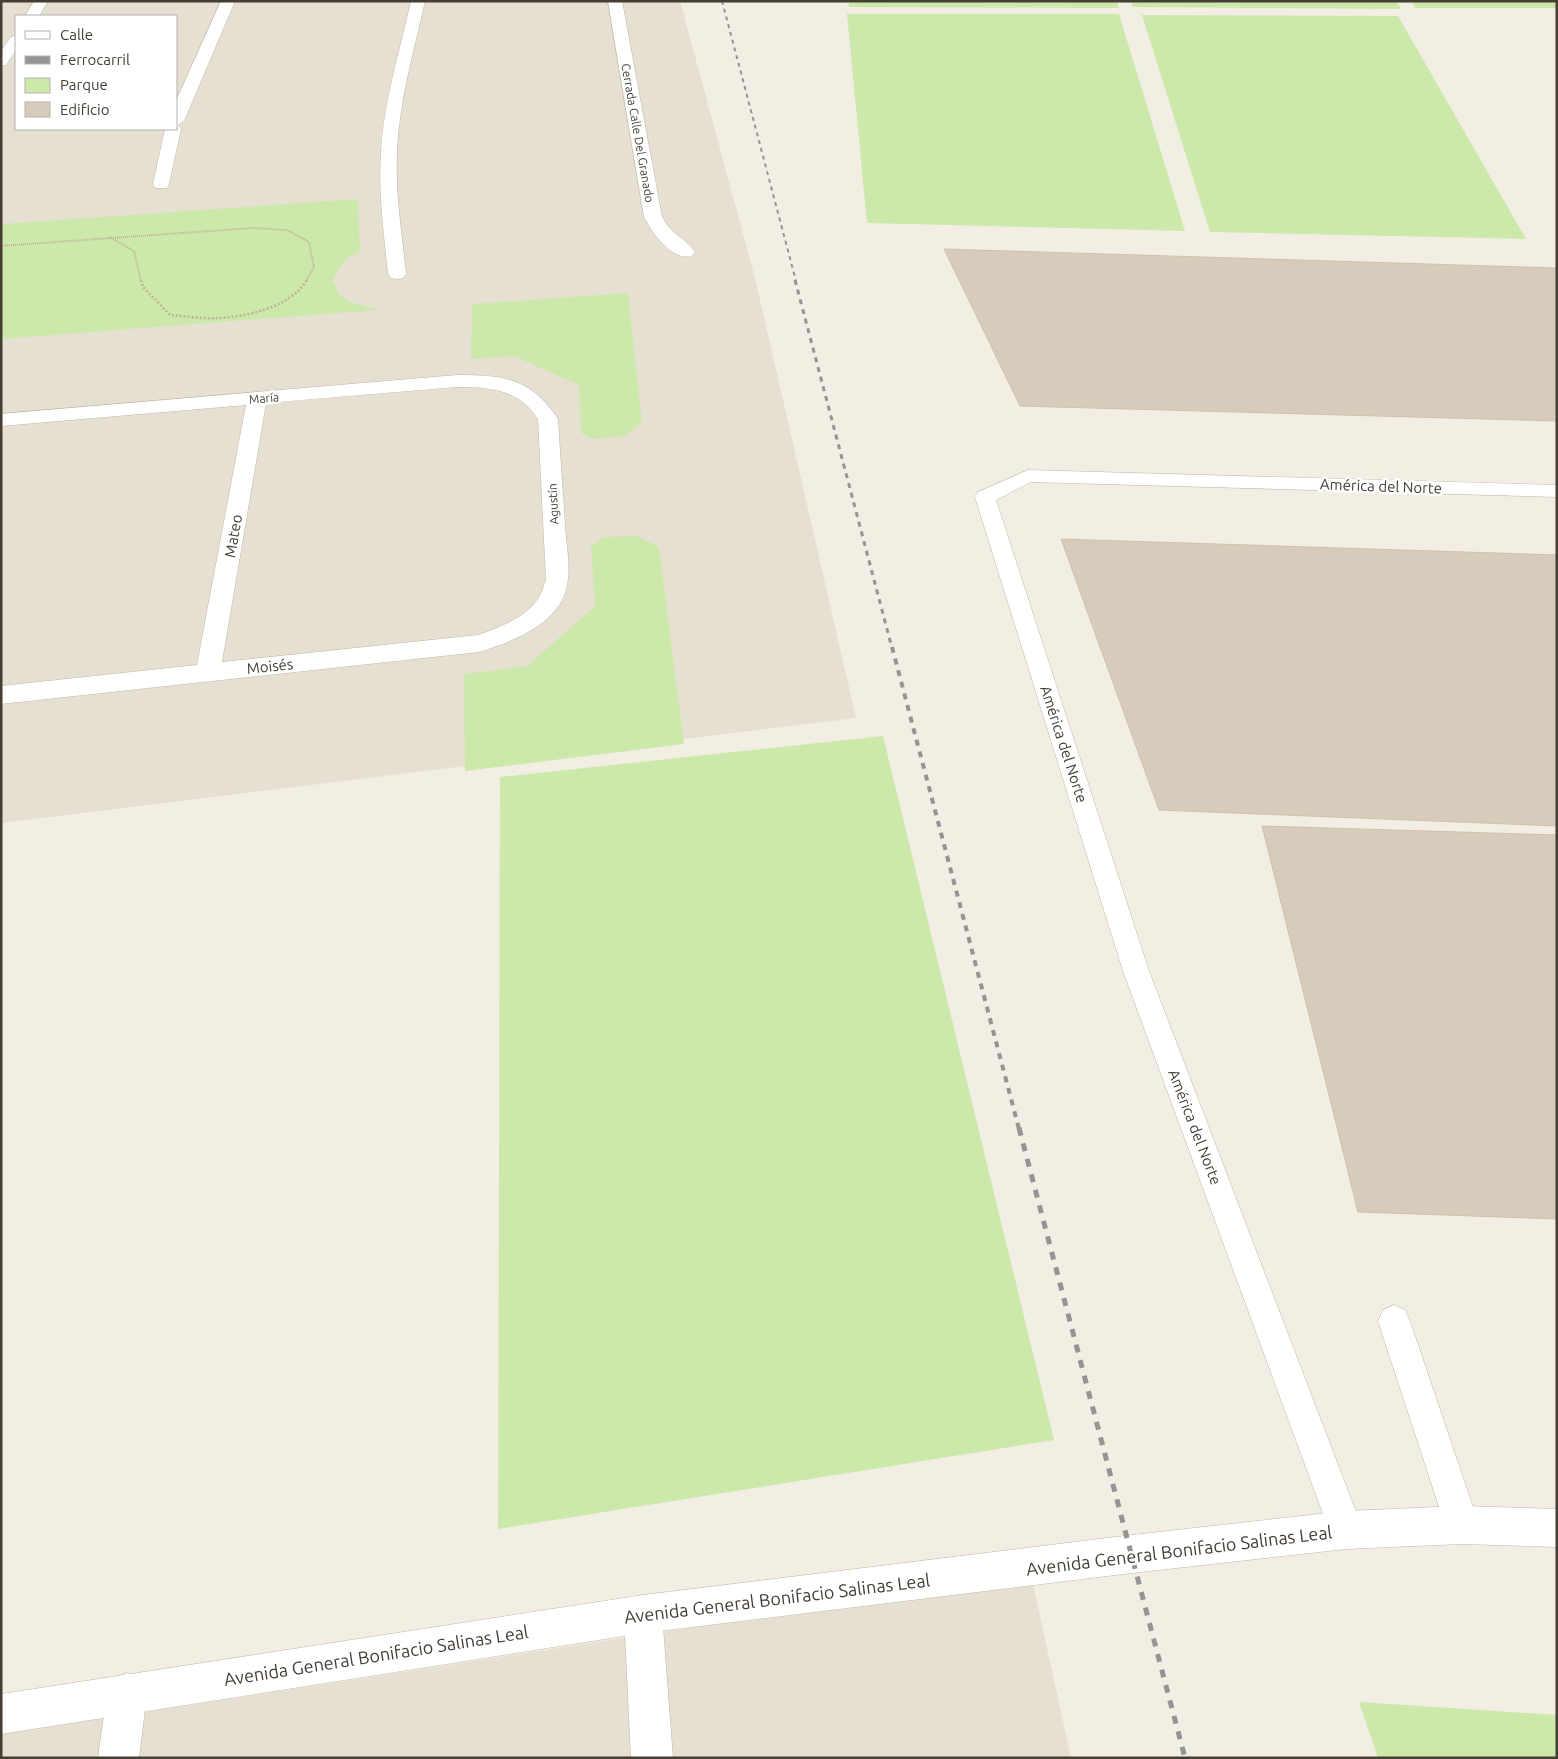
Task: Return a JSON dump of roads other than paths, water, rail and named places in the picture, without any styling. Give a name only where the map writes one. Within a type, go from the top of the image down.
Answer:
[{"type":"street","points":[[33,15],[41,1]]},
{"type":"street","points":[[178,116],[228,1]]},
{"type":"street","points":[[397,274],[388,182],[389,151],[392,122],[418,1]]},
{"type":"street","name":"Cerrada Calle Del Granado","points":[[615,1],[653,217],[658,229],[666,238],[686,252]]},
{"type":"street","points":[[1,62],[15,41]]},
{"type":"street","points":[[161,184],[173,130]]},
{"type":"street","name":"María","points":[[1,420],[486,380],[525,392]]},
{"type":"street","name":"Agustín","points":[[525,392],[540,405],[548,419],[557,580],[550,601],[533,619]]},
{"type":"street","name":"Mateo","points":[[208,673],[257,399]]},
{"type":"street","name":"Moisés","points":[[1,695],[479,643],[502,636],[533,619]]},
{"type":"street","name":"Avenida General Bonifacio Salinas Leal","points":[[1,1714],[643,1614],[1132,1554],[1346,1530],[1462,1525],[1557,1528]]},
{"type":"street","points":[[643,1614],[652,1758]]},
{"type":"street","points":[[118,1758],[127,1693]]},
{"type":"lane","name":"América del Norte","points":[[1346,1530],[1136,970],[985,497],[1028,476],[1557,491]]},
{"type":"lane","points":[[1394,1321],[1462,1525]]},
{"type":"railway","points":[[722,1],[796,281]]},
{"type":"railway","points":[[795,280],[892,648]]},
{"type":"railway","points":[[892,647],[1019,1129]]},
{"type":"railway","points":[[1019,1128],[1185,1758]]}]
